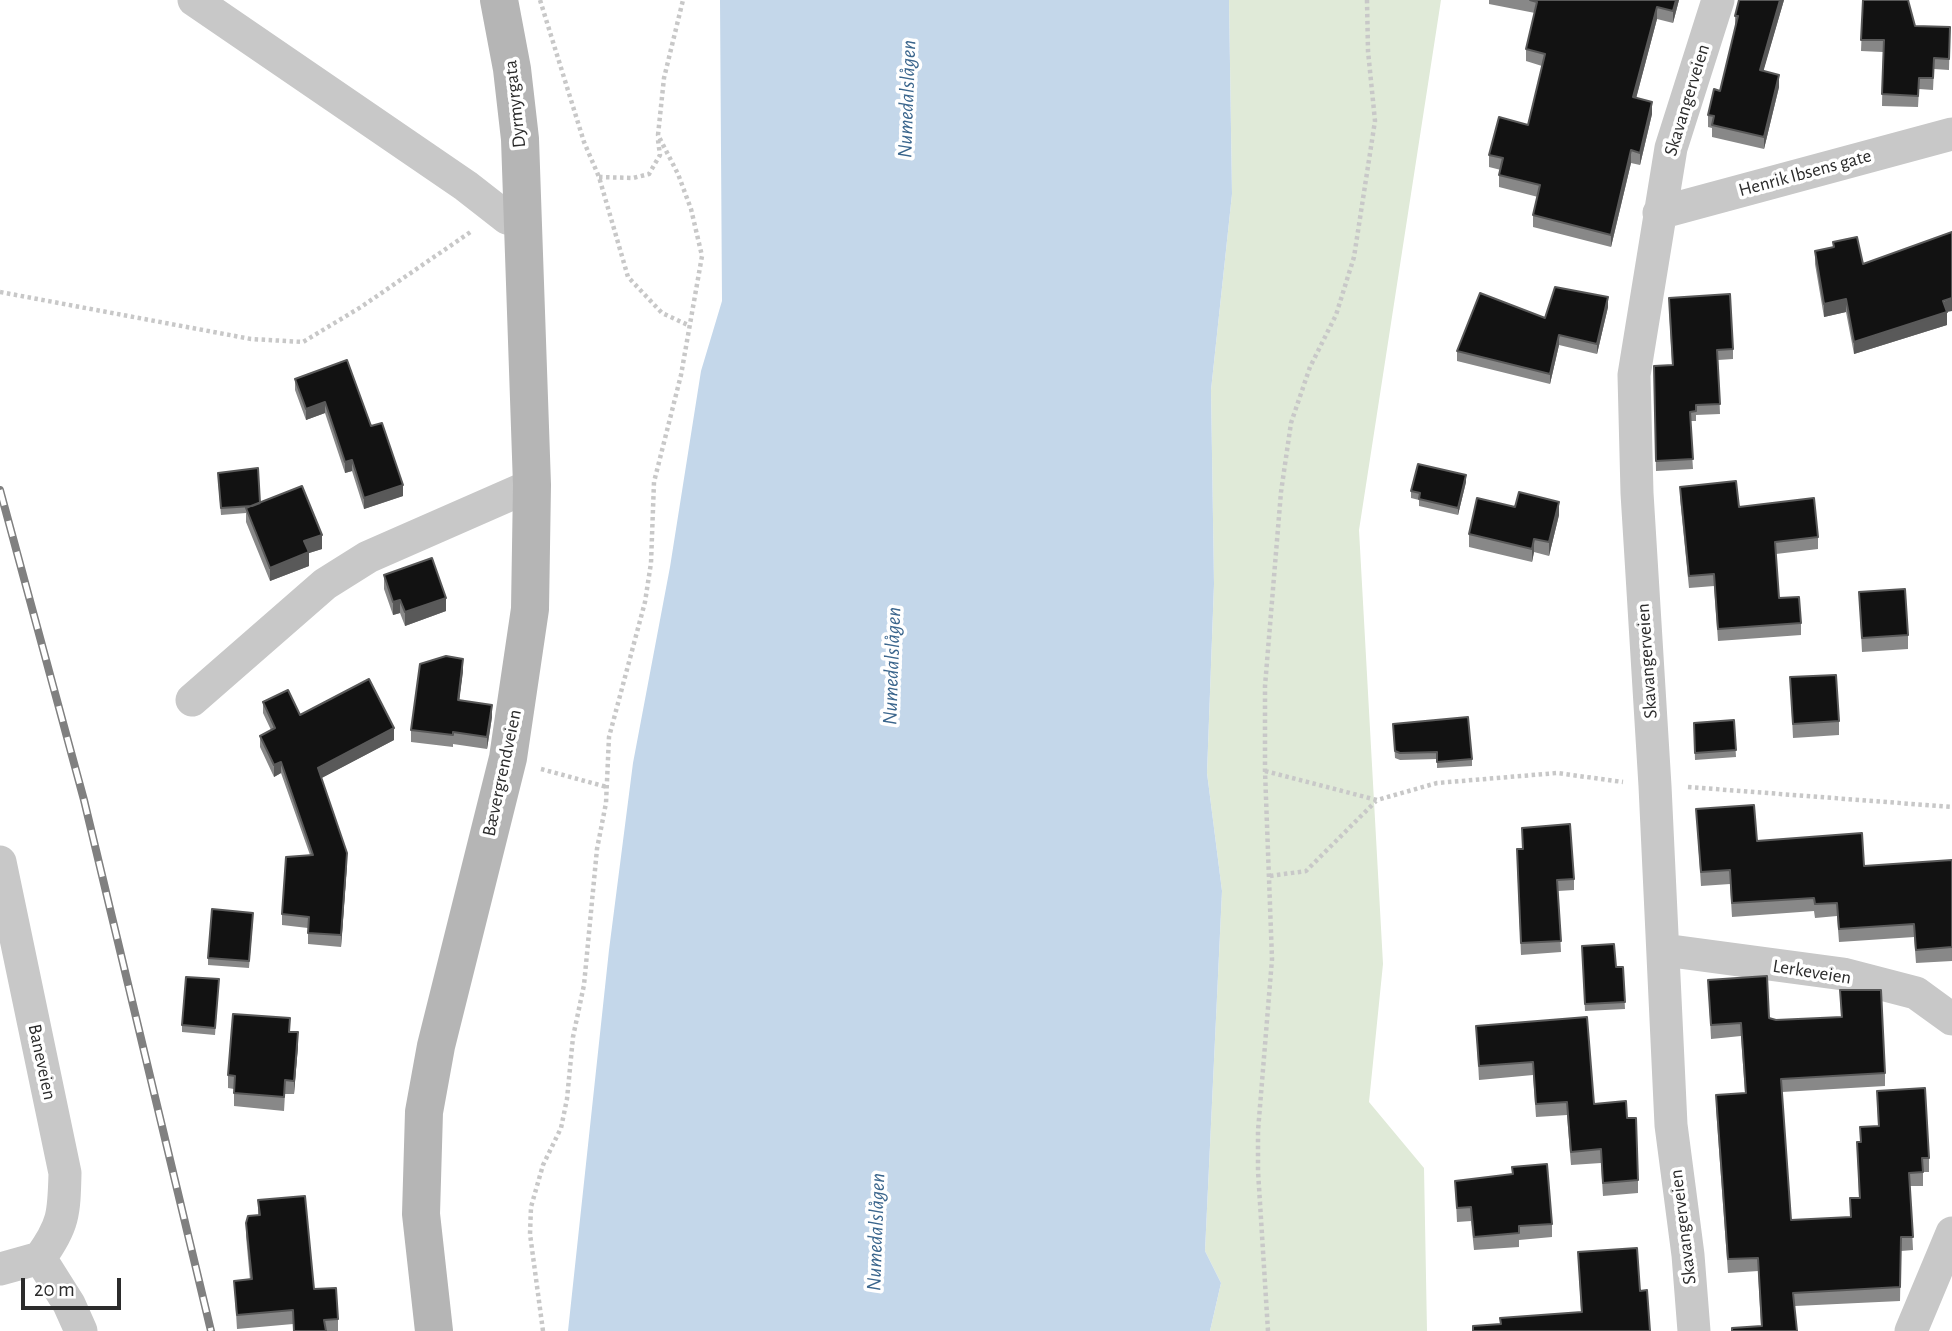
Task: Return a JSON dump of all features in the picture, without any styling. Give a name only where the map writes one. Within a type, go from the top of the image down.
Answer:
[{"type":"main road","name":"Dyrmyrgata","points":[[499,0],[512,69],[514,213]]},
{"type":"main road","name":"Bævergrendveien","points":[[434,1331],[421,1214],[424,1112],[436,1046],[508,758],[530,609],[532,485],[514,213]]},
{"type":"street","points":[[194,0],[466,186],[514,213]]},
{"type":"street","name":"Skavangerveien","points":[[1694,1331],[1688,1255],[1671,1125],[1664,950],[1637,493],[1634,375],[1671,148],[1718,0]]},
{"type":"street","name":"Henrik Ibsens gate","points":[[1659,213],[1952,134]]},
{"type":"street","points":[[192,700],[324,584],[368,557],[532,485]]},
{"type":"street","name":"Baneveien","points":[[0,862],[65,1173],[64,1209],[58,1234],[40,1258]]},
{"type":"street","name":"Lerkeveien","points":[[1664,950],[1843,974],[1916,993],[1952,1019]]},
{"type":"street","points":[[1911,1331],[1952,1233]]},
{"type":"street","points":[[0,1269],[40,1258],[69,1304],[80,1331]]},
{"type":"path","points":[[540,0],[584,142],[599,177],[628,277],[662,313],[688,325]]},
{"type":"path","points":[[599,177],[633,178],[649,174],[660,155],[658,135],[664,78],[683,0]]},
{"type":"path","points":[[1268,1331],[1258,1131],[1272,959],[1265,771],[1265,686],[1285,455],[1291,423],[1310,367],[1336,315],[1354,257],[1375,121],[1368,51],[1367,0]]},
{"type":"path","points":[[543,1331],[530,1234],[531,1207],[543,1165],[561,1128],[567,1099],[573,1037],[584,985],[597,849],[607,788],[609,737],[645,602],[650,564],[654,482],[681,375],[702,256],[691,209],[678,174],[658,135]]},
{"type":"path","points":[[0,292],[251,339],[303,342],[361,307],[481,225],[514,213]]},
{"type":"path","points":[[508,758],[607,788]]},
{"type":"path","points":[[1265,771],[1377,800]]},
{"type":"path","points":[[1270,876],[1306,871],[1377,800],[1437,783],[1557,773],[1655,786],[1742,790],[1952,807]]},
{"type":"green space","points":[[1229,0],[1441,0],[1359,530],[1383,964],[1369,1102],[1424,1168],[1427,1331],[1210,1331],[1221,1283],[1205,1251],[1222,891],[1207,773],[1214,584],[1211,390],[1232,194]]},
{"type":"water","name":"Numedalslågen","points":[[720,0],[1229,0],[1232,194],[1211,390],[1214,584],[1207,773],[1222,891],[1205,1251],[1221,1283],[1210,1331],[568,1331],[609,950],[633,763],[670,567],[701,371],[722,301]]},
{"type":"building","points":[[1530,0],[1676,0],[1673,11],[1657,7],[1633,97],[1652,102],[1640,153],[1631,150],[1611,235],[1533,215],[1540,185],[1499,175],[1503,158],[1489,155],[1499,117],[1528,125],[1545,54],[1526,49],[1537,2]]},
{"type":"building","points":[[1739,0],[1780,0],[1760,70],[1779,75],[1764,137],[1712,125],[1714,116],[1708,115],[1714,89],[1720,91],[1738,16],[1735,16]]},
{"type":"building","points":[[1863,0],[1908,0],[1915,26],[1950,27],[1949,59],[1934,58],[1933,78],[1919,78],[1918,96],[1882,94],[1884,40],[1861,40]]},
{"type":"building","points":[[1952,232],[1952,298],[1943,301],[1947,312],[1854,342],[1846,299],[1824,304],[1815,251],[1834,247],[1833,242],[1857,237],[1863,264]]},
{"type":"building","points":[[1555,287],[1608,297],[1597,344],[1559,335],[1550,374],[1457,351],[1480,293],[1545,318]]},
{"type":"building","points":[[1730,294],[1733,349],[1717,350],[1720,404],[1696,405],[1696,411],[1690,412],[1693,459],[1656,461],[1654,366],[1673,365],[1669,298]]},
{"type":"building","points":[[347,360],[371,426],[382,423],[403,485],[364,498],[352,460],[345,462],[325,402],[306,409],[295,379]]},
{"type":"building","points":[[1418,464],[1466,475],[1458,508],[1419,499],[1420,493],[1411,491]]},
{"type":"building","points":[[258,468],[260,503],[221,508],[218,473]]},
{"type":"building","points":[[1736,481],[1739,507],[1814,498],[1818,537],[1775,542],[1779,598],[1799,597],[1801,623],[1718,629],[1714,574],[1689,576],[1680,487]]},
{"type":"building","points":[[302,486],[322,535],[304,541],[309,552],[270,568],[246,508]]},
{"type":"building","points":[[1519,492],[1559,502],[1549,542],[1534,539],[1532,549],[1469,534],[1477,498],[1515,507]]},
{"type":"building","points":[[432,558],[446,598],[405,612],[400,600],[393,602],[384,575]]},
{"type":"building","points":[[1905,589],[1908,635],[1862,638],[1859,592]]},
{"type":"building","points":[[446,656],[463,659],[458,700],[492,705],[487,737],[411,730],[420,664]]},
{"type":"building","points":[[1836,675],[1839,721],[1793,724],[1790,677]]},
{"type":"building","points":[[369,679],[394,728],[318,768],[347,853],[341,935],[308,933],[309,917],[282,914],[286,857],[313,855],[281,762],[274,765],[260,736],[275,728],[263,702],[288,690],[300,715]]},
{"type":"building","points":[[1468,717],[1472,759],[1437,762],[1437,752],[1395,751],[1393,724]]},
{"type":"building","points":[[1734,720],[1736,750],[1695,753],[1694,723]]},
{"type":"building","points":[[1754,805],[1757,841],[1862,833],[1864,866],[1952,860],[1952,947],[1916,950],[1914,924],[1839,929],[1837,903],[1815,904],[1814,898],[1732,903],[1730,870],[1701,872],[1696,809]]},
{"type":"building","points":[[1570,824],[1574,879],[1557,880],[1561,941],[1521,943],[1517,849],[1523,849],[1522,828]]},
{"type":"building","points":[[212,909],[253,913],[249,961],[208,958]]},
{"type":"building","points":[[1614,944],[1616,967],[1623,967],[1625,1002],[1585,1004],[1582,946]]},
{"type":"building","points":[[1767,976],[1769,1018],[1776,1020],[1842,1017],[1840,990],[1881,990],[1885,1073],[1781,1079],[1791,1220],[1851,1217],[1850,1198],[1860,1198],[1857,1142],[1861,1142],[1860,1127],[1879,1126],[1877,1091],[1925,1088],[1929,1158],[1922,1158],[1923,1172],[1909,1173],[1913,1237],[1901,1237],[1900,1287],[1793,1293],[1797,1331],[1732,1331],[1732,1328],[1762,1326],[1758,1258],[1728,1259],[1716,1095],[1746,1093],[1741,1023],[1711,1025],[1708,980]]},
{"type":"building","points":[[186,977],[219,979],[215,1028],[182,1025]]},
{"type":"building","points":[[233,1014],[290,1018],[289,1032],[298,1032],[294,1081],[285,1080],[284,1097],[234,1093],[235,1076],[228,1075]]},
{"type":"building","points":[[1587,1017],[1594,1104],[1626,1101],[1627,1118],[1636,1118],[1638,1180],[1603,1183],[1601,1149],[1571,1152],[1567,1102],[1536,1104],[1533,1062],[1479,1066],[1476,1026]]},
{"type":"building","points":[[1547,1164],[1552,1224],[1519,1226],[1519,1233],[1474,1237],[1471,1207],[1457,1208],[1455,1181],[1513,1174],[1512,1167]]},
{"type":"building","points":[[305,1196],[314,1289],[336,1288],[338,1319],[324,1320],[326,1331],[294,1331],[293,1310],[237,1315],[234,1281],[252,1279],[246,1223],[248,1216],[260,1215],[258,1200]]},
{"type":"building","points":[[1637,1248],[1640,1291],[1647,1290],[1650,1331],[1473,1331],[1473,1326],[1501,1324],[1500,1318],[1582,1312],[1578,1252]]},
{"type":"railway","points":[[0,490],[84,800],[211,1331]]}]
